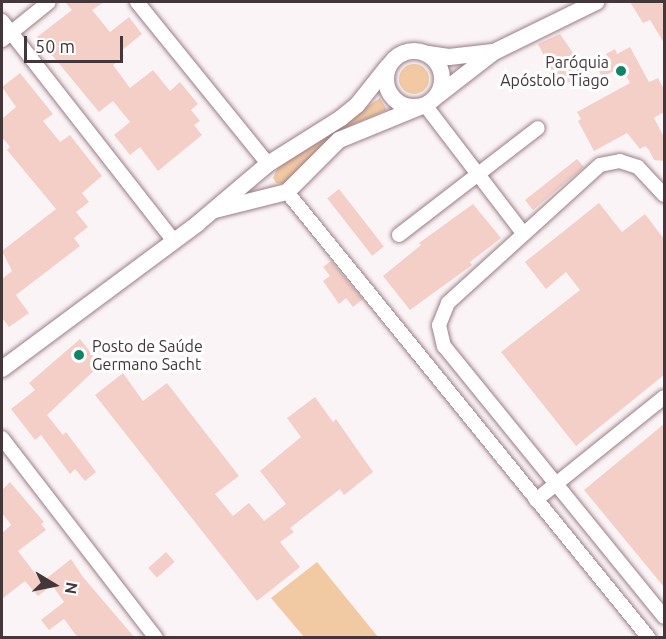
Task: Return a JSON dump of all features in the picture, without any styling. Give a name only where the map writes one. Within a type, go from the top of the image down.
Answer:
[{"type":"main road","points":[[214,210],[271,199],[287,192],[339,140],[427,103],[494,52],[596,2]]},
{"type":"main road","points":[[2,369],[174,241],[263,170],[352,109],[388,66],[410,50],[449,57],[494,52]]},
{"type":"main road","points":[[388,66],[385,79],[389,93],[402,105],[427,103],[441,89],[441,69],[428,54]]},
{"type":"main road","points":[[263,170],[260,189],[271,199]]},
{"type":"street","points":[[6,36],[49,2]]},
{"type":"street","points":[[137,2],[263,170]]},
{"type":"street","points":[[2,21],[6,36],[174,241]]},
{"type":"street","points":[[427,103],[522,232]]},
{"type":"street","points":[[399,235],[538,128]]},
{"type":"street","points":[[664,195],[638,167],[620,161],[600,165],[522,232],[448,303],[439,325],[444,346],[664,617]]},
{"type":"street","points":[[287,192],[649,638]]},
{"type":"street","points":[[536,500],[664,397]]},
{"type":"street","points":[[2,438],[156,638]]},
{"type":"shaded area","points":[[414,64],[425,68],[429,79],[425,90],[414,94],[403,90],[399,79],[403,68]]},
{"type":"shaded area","points":[[380,98],[387,110],[340,130],[285,184],[276,183],[273,178],[278,167]]},
{"type":"shaded area","points":[[317,562],[378,637],[304,637],[271,598]]},
{"type":"building","points":[[65,2],[104,2],[92,10],[110,32],[129,17],[142,34],[121,51],[124,56],[113,65],[130,88],[153,70],[170,91],[180,82],[198,104],[191,110],[200,121],[194,125],[202,135],[158,171],[140,147],[130,155],[114,135],[130,122],[113,101],[99,112],[37,37],[72,10]]},
{"type":"building","points":[[630,2],[664,2],[664,43],[650,20],[643,23]]},
{"type":"building","points":[[560,34],[587,73],[560,87],[538,44]]},
{"type":"building","points":[[630,47],[649,82],[658,78],[664,89],[664,112],[654,118],[664,137],[664,161],[654,160],[645,146],[640,149],[627,133],[594,151],[578,121],[581,119],[577,112],[630,83],[622,67],[602,77],[596,65],[609,59],[606,54],[615,49],[617,54]]},
{"type":"building","points":[[20,73],[53,114],[43,121],[60,142],[70,135],[102,176],[82,193],[89,202],[76,212],[88,227],[74,238],[80,246],[16,295],[29,313],[9,327],[2,318],[2,279],[12,271],[2,251],[56,209],[7,150],[10,147],[2,137],[2,119],[16,107],[2,87]]},
{"type":"building","points":[[577,159],[584,167],[533,210],[525,200]]},
{"type":"building","points":[[339,189],[384,247],[372,256],[327,198]]},
{"type":"building","points":[[599,203],[622,232],[645,214],[664,239],[664,375],[576,446],[501,352],[580,290],[566,272],[546,289],[525,262]]},
{"type":"building","points":[[473,204],[501,238],[470,262],[472,265],[410,310],[383,276],[421,245],[419,243]]},
{"type":"building","points":[[331,261],[363,299],[353,307],[346,298],[339,304],[323,281],[330,276],[323,267]]},
{"type":"building","points":[[80,339],[100,365],[47,415],[63,435],[66,432],[96,472],[85,481],[75,469],[70,474],[41,435],[35,440],[11,409],[35,390],[29,383]]},
{"type":"building","points":[[123,373],[143,401],[167,383],[239,476],[215,494],[233,516],[249,503],[264,521],[286,504],[260,471],[301,437],[287,418],[315,397],[333,422],[336,419],[373,472],[344,495],[340,489],[290,528],[294,532],[280,542],[300,567],[257,601],[95,395]]},
{"type":"building","points":[[664,424],[664,587],[584,490]]},
{"type":"building","points":[[10,482],[44,522],[41,524],[46,530],[18,551],[47,589],[38,596],[25,581],[2,599],[2,533],[11,525],[2,513],[2,490]]},
{"type":"building","points":[[166,552],[175,562],[157,578],[148,568]]},
{"type":"building","points":[[71,559],[83,577],[135,638],[78,638],[64,619],[49,630],[41,620],[64,602],[47,578]]},
{"type":"place","name":"Paróquia Apóstolo Tiago","points":[[621,71]]},
{"type":"place","name":"Posto de Saúde Germano Sacht","points":[[79,355]]}]
